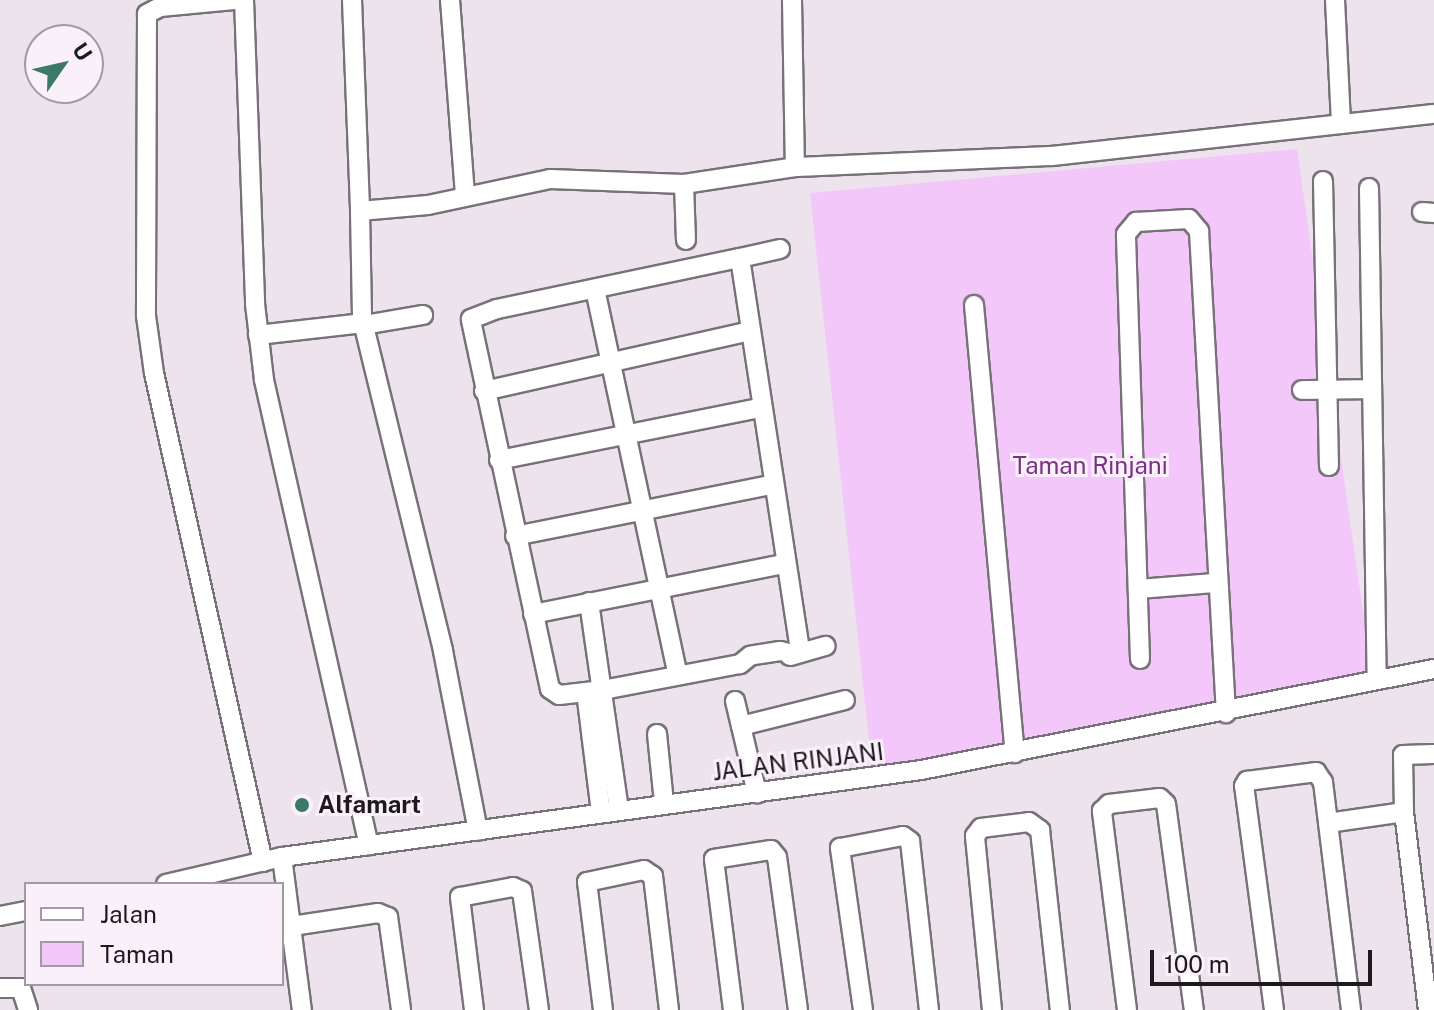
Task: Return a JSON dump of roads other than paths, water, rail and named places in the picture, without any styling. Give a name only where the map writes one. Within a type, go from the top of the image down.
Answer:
[{"type":"street","points":[[234,0],[160,7],[147,14],[146,316],[154,373],[263,862]]},
{"type":"street","points":[[244,0],[258,335],[369,845]]},
{"type":"street","points":[[352,0],[364,324],[443,651],[478,831]]},
{"type":"street","points":[[450,0],[465,194]]},
{"type":"street","points":[[792,0],[795,167]]},
{"type":"street","points":[[1335,0],[1341,124]]},
{"type":"street","points":[[360,211],[428,205],[465,194],[550,179],[684,184],[795,167],[1052,156],[1434,114]]},
{"type":"street","points":[[1323,181],[1329,466]]},
{"type":"street","points":[[684,184],[686,240]]},
{"type":"street","points":[[1369,188],[1371,389],[1382,680]]},
{"type":"street","points":[[1140,659],[1126,234],[1136,222],[1189,219],[1199,231],[1215,583],[1226,713]]},
{"type":"street","points":[[780,249],[471,319],[550,689],[559,695],[595,691],[677,672],[740,664],[780,651],[796,653],[826,646]]},
{"type":"street","points":[[740,258],[796,653]]},
{"type":"street","points":[[595,289],[677,672]]},
{"type":"street","points":[[974,305],[1015,753]]},
{"type":"street","points":[[258,335],[423,315]]},
{"type":"street","points":[[484,391],[750,331]]},
{"type":"street","points":[[1302,390],[1371,389]]},
{"type":"street","points":[[499,460],[760,408]]},
{"type":"street","points":[[515,536],[771,485]]},
{"type":"street","points":[[533,614],[784,564]]},
{"type":"street","points":[[1138,589],[1215,583]]},
{"type":"street","points":[[589,602],[595,691],[610,810]]},
{"type":"street","name":"JALAN RINJANI","points":[[175,882],[282,857],[610,810],[757,793],[1015,753],[1434,669]]},
{"type":"street","points":[[741,726],[845,700]]},
{"type":"street","points":[[735,701],[757,793]]},
{"type":"street","points":[[657,734],[664,803]]},
{"type":"street","points":[[1428,1010],[1404,812],[1403,755],[1434,754]]},
{"type":"street","points":[[1274,1010],[1244,784],[1319,773],[1351,1010]]},
{"type":"street","points":[[1127,1010],[1102,811],[1109,804],[1160,798],[1166,804],[1194,1010]]},
{"type":"street","points":[[1328,823],[1404,812]]},
{"type":"street","points":[[992,1010],[976,832],[1029,822],[1040,830],[1060,1010]]},
{"type":"street","points":[[863,1010],[840,848],[903,836],[910,841],[929,1010]]},
{"type":"street","points":[[733,1010],[714,859],[771,850],[777,857],[798,1010]]},
{"type":"street","points":[[282,857],[302,1010]]},
{"type":"street","points":[[603,1010],[587,882],[644,870],[653,876],[669,1010]]},
{"type":"street","points":[[474,1010],[460,897],[513,887],[522,891],[539,1010]]},
{"type":"street","points":[[0,916],[24,911]]},
{"type":"street","points":[[292,926],[378,913],[388,917],[401,1010]]},
{"type":"street","points":[[0,988],[21,988],[28,1010]]},
{"type":"place","name":"Alfamart","points":[[302,805]]},
{"type":"park label","name":"Taman Rinjani","points":[[1090,466]]}]
